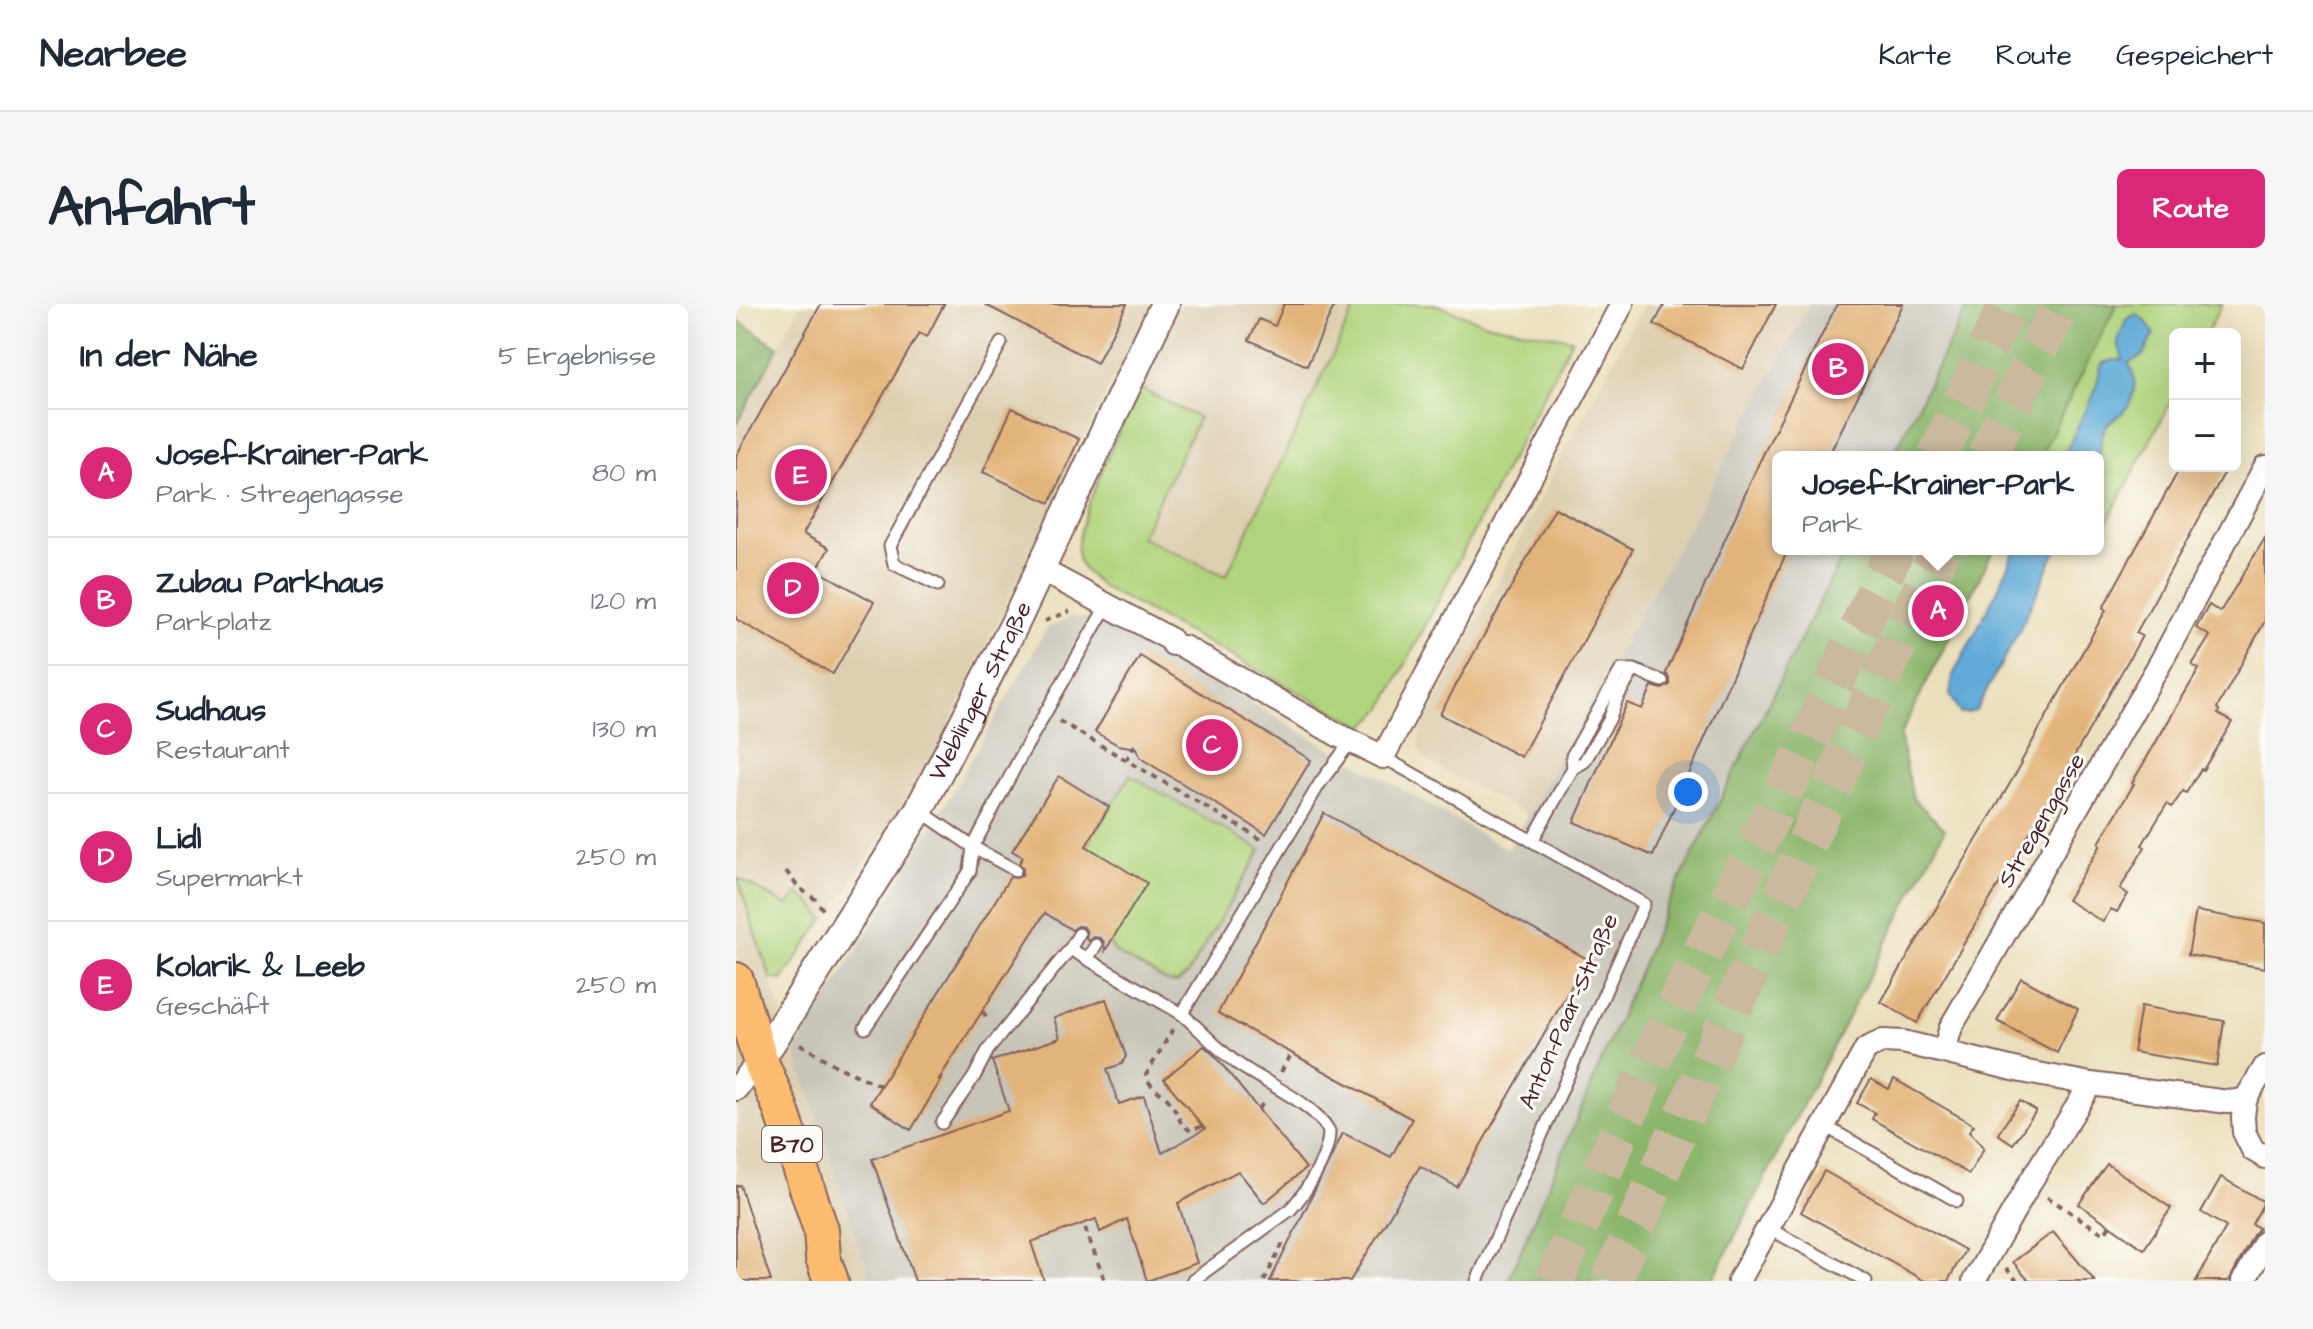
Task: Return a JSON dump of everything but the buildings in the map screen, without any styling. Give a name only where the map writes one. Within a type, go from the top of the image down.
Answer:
[{"type":"main road","name":"B70","points":[[736,980],[760,1060],[780,1107],[821,1230],[823,1258],[831,1281]]},
{"type":"street","name":"Weblinger Straße","points":[[760,1060],[919,810],[1040,569],[1165,304]]},
{"type":"street","points":[[1383,757],[1622,304]]},
{"type":"street","name":"Stregengasse","points":[[1944,1051],[1951,1027],[2162,660],[2265,467]]},
{"type":"street","name":"Anton-Paar-Straße","points":[[1040,569],[1336,734],[1383,757]]},
{"type":"street","points":[[1739,1281],[1866,1049],[1875,1043],[1895,1041],[2091,1084],[2228,1102],[2245,1100]]},
{"type":"street","points":[[736,1089],[760,1060]]},
{"type":"street","points":[[2265,1067],[2245,1100],[2244,1132],[2253,1150],[2265,1157]]},
{"type":"street","points":[[1974,1281],[2091,1084]]},
{"type":"street","points":[[2244,1281],[2265,1242]]},
{"type":"lane","points":[[938,585],[894,564],[890,546],[1001,343]]},
{"type":"lane","points":[[865,1028],[970,871],[973,847],[1107,605]]},
{"type":"lane","points":[[1573,768],[1572,756],[1621,670],[1634,670],[1662,681]]},
{"type":"lane","points":[[1532,841],[1573,768],[1584,762],[1614,720],[1617,698],[1634,670]]},
{"type":"lane","points":[[1182,1014],[1327,772],[1352,740]]},
{"type":"lane","name":"Anton-Paar-Straße","points":[[1383,757],[1644,904],[1477,1281]]},
{"type":"lane","points":[[919,810],[973,847],[1015,870]]},
{"type":"lane","points":[[942,1123],[993,1043],[1079,934]]},
{"type":"lane","points":[[1087,959],[1096,945]]},
{"type":"lane","points":[[1070,949],[1182,1014],[1238,1064],[1318,1116],[1329,1131],[1324,1153],[1301,1198],[1290,1210],[1192,1281]]},
{"type":"lane","points":[[1823,1125],[1957,1201]]},
{"type":"lane","points":[[1768,1228],[1866,1281]]},
{"type":"path","points":[[1046,713],[1280,850]]},
{"type":"path","points":[[1126,760],[1135,745]]},
{"type":"path","points":[[786,871],[798,887],[815,899],[826,914],[826,922]]},
{"type":"path","points":[[1182,1014],[1146,1075],[1149,1086],[1173,1105],[1185,1128],[1191,1131],[1202,1126]]},
{"type":"path","points":[[802,1045],[838,1067],[881,1086]]},
{"type":"path","points":[[2029,1184],[2104,1234],[2110,1225]]},
{"type":"path","points":[[1264,1281],[1282,1245],[1280,1217]]},
{"type":"path","points":[[1085,1228],[1105,1281]]},
{"type":"shaded area","points":[[801,304],[1357,304],[1226,576],[1141,537],[1199,418],[1113,377],[935,755],[826,922],[799,893],[788,906],[737,879],[871,1281],[736,1281],[736,425]]},
{"type":"shaded area","points":[[1643,304],[1810,304],[1529,816],[1427,761],[1419,747],[1420,734]]},
{"type":"shaded area","points":[[1810,304],[1969,304],[1895,451],[1772,451],[1772,555],[1843,555],[1667,906],[1508,1281],[871,1281],[795,1052],[955,788],[1046,629],[1072,617],[1092,619],[1240,697],[1508,850]]},
{"type":"green space","points":[[1357,304],[1435,304],[1484,323],[1572,339],[1383,708],[1364,727],[1101,586],[1084,570],[1078,558],[1082,524],[1090,500],[1139,390],[1143,390],[1199,418],[1141,537],[1226,576]]},
{"type":"green space","points":[[1969,304],[1996,313],[2005,304],[2117,304],[2043,451],[1895,451]]},
{"type":"green space","points":[[1974,304],[1996,313],[2005,304],[2222,304],[2209,328],[2169,328],[2169,405],[2104,528],[2104,451],[1895,451]]},
{"type":"green space","points":[[736,319],[778,347],[736,425]]},
{"type":"green space","points":[[1843,555],[1991,555],[1900,735],[1913,799],[1945,829],[1712,1281],[1508,1281],[1667,906]]},
{"type":"green space","points":[[1130,775],[1261,850],[1187,975],[1177,983],[1168,982],[1116,953],[1066,881]]},
{"type":"green space","points":[[737,878],[788,906],[798,893],[824,919],[782,980],[771,979]]},
{"type":"water","points":[[2136,314],[2145,320],[2154,333],[2143,355],[2128,363],[2134,381],[2131,401],[2104,430],[2100,451],[2066,451],[2094,394],[2102,363],[2123,360],[2118,341],[2126,320]]},
{"type":"water","points":[[2012,555],[2054,555],[2019,631],[1976,710],[1960,713],[1950,695],[1953,675]]},
{"type":"tunnel","points":[[1940,451],[2008,304]]},
{"type":"tunnel","points":[[1989,451],[2061,304]]},
{"type":"tunnel","points":[[1554,1281],[1668,1021],[1809,740],[1892,555]]},
{"type":"tunnel","points":[[1611,1281],[1938,555]]},
{"type":"place","name":"Zubau Parkhaus","points":[[1838,369]]},
{"type":"place","name":"Kolarik & Leeb","points":[[801,475]]},
{"type":"place","name":"Lidl","points":[[793,588]]},
{"type":"place","name":"Josef-Krainer-Park","points":[[1938,611]]},
{"type":"place","name":"Sudhaus","points":[[1212,745]]}]
